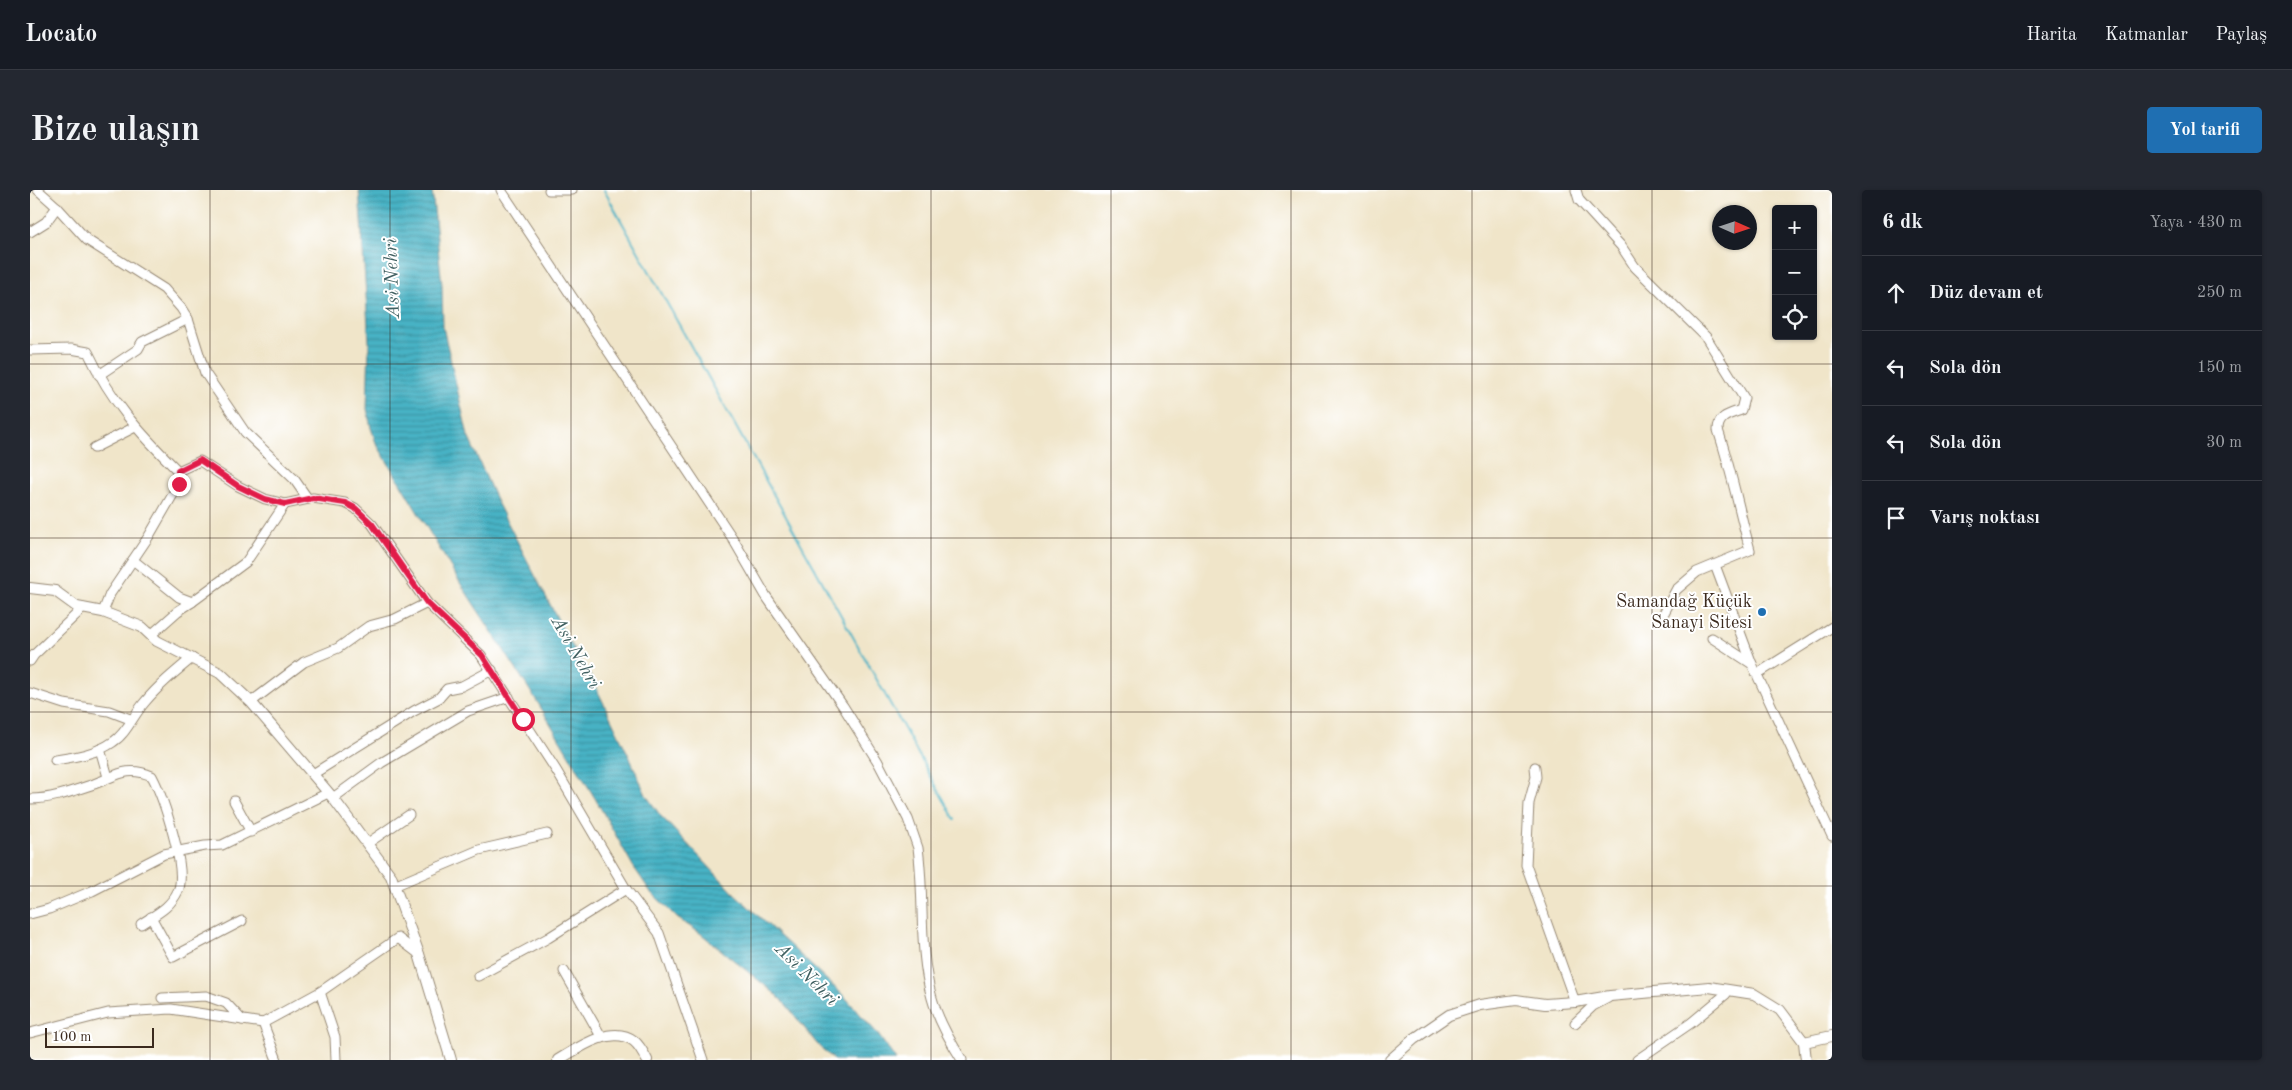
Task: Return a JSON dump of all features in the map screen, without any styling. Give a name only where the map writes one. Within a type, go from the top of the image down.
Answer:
[{"type":"street","points":[[38,190],[57,207],[87,240],[164,288],[188,319],[205,373],[246,432],[294,479],[308,499]]},
{"type":"street","points":[[513,190],[503,193],[733,539],[766,596],[843,706],[896,795],[914,834],[918,848],[925,957],[932,998],[947,1034],[962,1060]]},
{"type":"street","points":[[549,190],[572,190]]},
{"type":"street","points":[[1576,190],[1579,200],[1621,246],[1635,267],[1706,337],[1744,398],[1740,410],[1722,418],[1718,423],[1718,430],[1730,468],[1750,550],[1697,572],[1676,590],[1664,613]]},
{"type":"street","points":[[30,232],[46,222],[57,207]]},
{"type":"street","points":[[98,375],[138,349],[142,342],[188,319]]},
{"type":"street","points":[[30,350],[71,349],[88,352],[98,375],[135,427],[178,471],[179,484],[110,594],[103,612]]},
{"type":"street","points":[[94,448],[135,427]]},
{"type":"street","points":[[178,471],[200,460],[238,486],[265,499],[285,504],[308,499],[345,503],[355,508],[372,524],[427,603],[482,655],[556,770],[626,889],[659,933],[703,1060]]},
{"type":"street","points":[[151,634],[171,616],[246,562],[285,504]]},
{"type":"street","points":[[133,560],[179,598],[192,602]]},
{"type":"street","points":[[1715,564],[1756,674],[1832,836]]},
{"type":"street","points":[[30,588],[55,591],[77,607],[103,612],[142,627],[157,640],[220,673],[251,702],[330,795],[391,876],[420,954],[451,1060]]},
{"type":"street","points":[[251,702],[304,662],[338,648],[369,626],[395,619],[427,603]]},
{"type":"street","points":[[30,662],[34,655],[83,608]]},
{"type":"street","points":[[1756,674],[1832,627]]},
{"type":"street","points":[[1712,638],[1752,664]]},
{"type":"street","points":[[55,760],[90,754],[114,742],[126,730],[130,719],[158,686],[192,658]]},
{"type":"street","points":[[313,774],[447,690],[462,686],[492,670]]},
{"type":"street","points":[[30,693],[64,704],[108,711],[130,719]]},
{"type":"street","points":[[30,914],[57,906],[92,891],[164,854],[222,845],[251,832],[330,795],[468,711],[508,697]]},
{"type":"street","points":[[100,749],[108,777]]},
{"type":"street","points":[[1535,767],[1536,777],[1529,803],[1526,864],[1575,1002]]},
{"type":"street","points":[[30,799],[43,799],[66,793],[128,771],[142,772],[152,776],[164,804],[176,851],[180,870],[179,889],[165,909],[141,924]]},
{"type":"street","points":[[234,801],[251,832]]},
{"type":"street","points":[[368,843],[409,815]]},
{"type":"street","points":[[394,886],[479,850],[547,834]]},
{"type":"street","points":[[478,976],[548,938],[626,889]]},
{"type":"street","points":[[151,917],[173,957],[242,921]]},
{"type":"street","points":[[30,1033],[117,1012],[171,1009],[263,1023],[320,992],[398,938],[420,954]]},
{"type":"street","points":[[564,971],[602,1038]]},
{"type":"street","points":[[1390,1060],[1414,1038],[1449,1015],[1480,1005],[1516,1000],[1545,1004],[1575,1002],[1610,996],[1709,987],[1754,994],[1780,1010],[1804,1042],[1806,1060]]},
{"type":"street","points":[[1638,1060],[1691,1023],[1726,994],[1728,990]]},
{"type":"street","points":[[320,992],[335,1037],[336,1060]]},
{"type":"street","points":[[162,998],[206,996],[226,1003],[242,1020]]},
{"type":"street","points":[[1575,1023],[1593,1006],[1610,996]]},
{"type":"street","points":[[263,1023],[277,1060]]},
{"type":"street","points":[[558,1060],[602,1038],[622,1034],[635,1041],[647,1060]]},
{"type":"street","points":[[1804,1042],[1832,1036]]},
{"type":"water","name":"Asi Nehri","points":[[359,190],[432,190],[442,285],[443,327],[468,436],[498,504],[568,639],[591,677],[646,795],[660,815],[734,893],[844,996],[877,1033],[896,1060],[834,1060],[817,1044],[788,1007],[773,992],[700,933],[677,918],[650,891],[633,866],[538,703],[462,586],[376,443],[367,409],[369,342]]},
{"type":"waterway","points":[[604,190],[955,820]]},
{"type":"place","name":"Samandağ Küçük Sanayi Sitesi","points":[[1762,612]]},
{"type":"route","points":[[179,484],[178,471],[200,460],[238,486],[265,499],[285,504],[313,498],[345,503],[355,508],[372,524],[427,603],[482,655],[523,719]]}]
